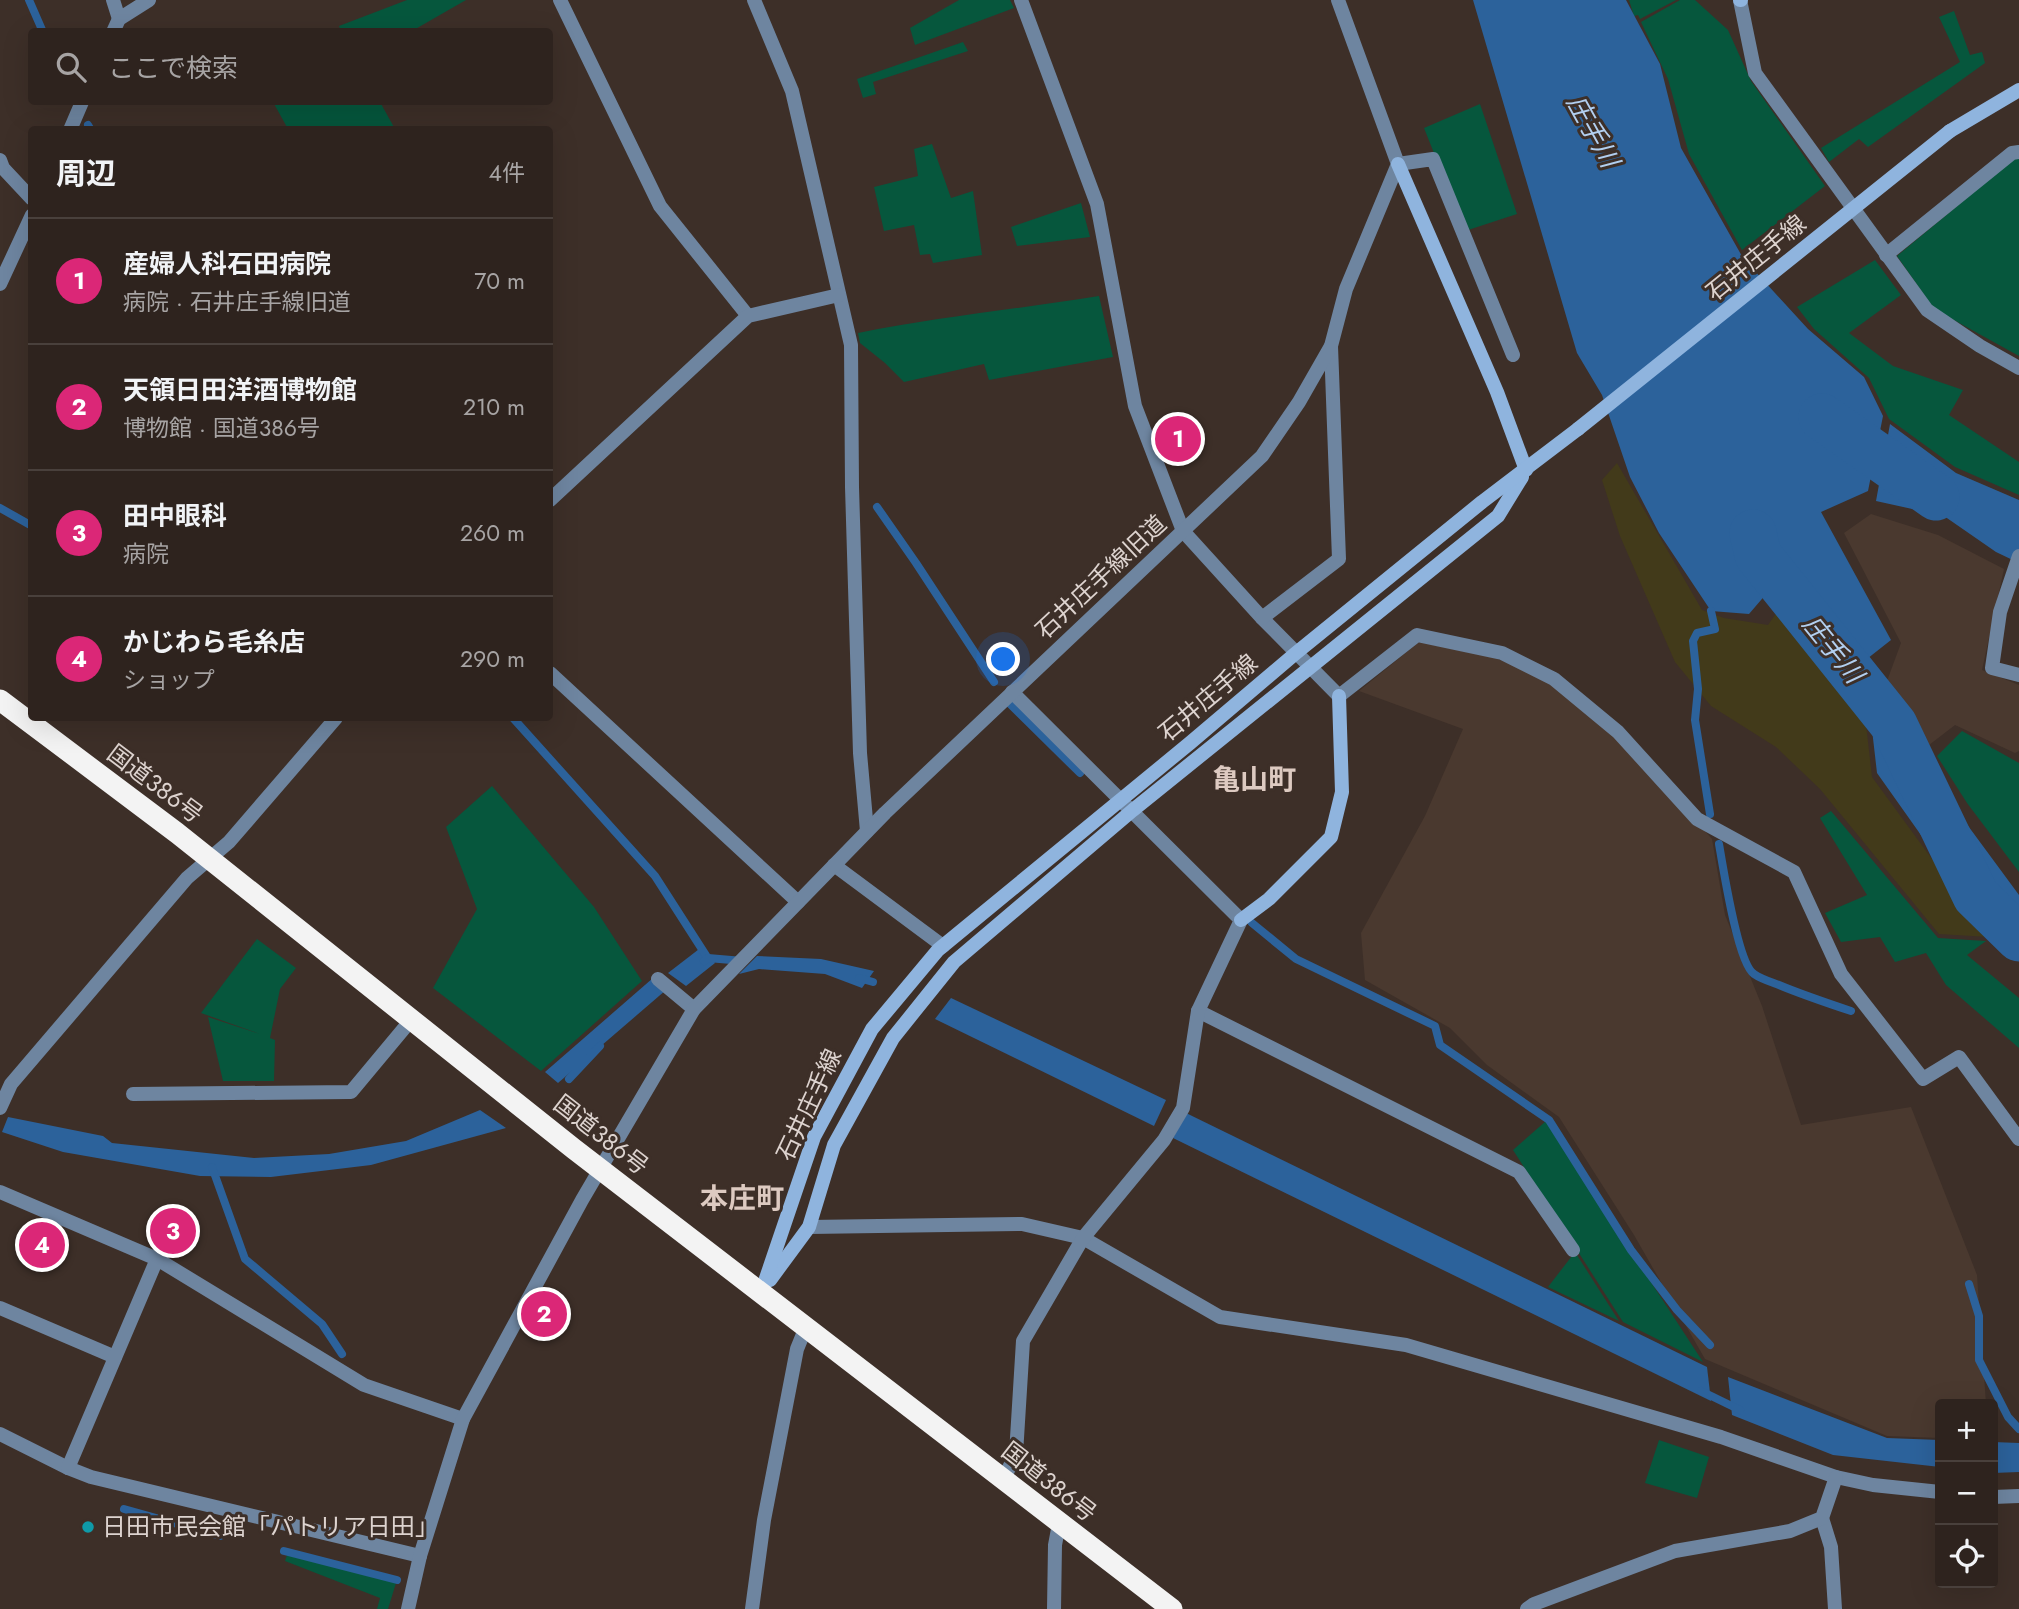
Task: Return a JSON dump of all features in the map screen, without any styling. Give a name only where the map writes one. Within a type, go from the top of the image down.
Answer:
[{"type":"highway","name":"国道386号","points":[[0,700],[209,859],[601,1169],[1172,1609]]},
{"type":"main road","name":"石井庄手線","points":[[761,1293],[814,1137],[872,1029],[943,946],[1482,502],[1527,470],[1950,131],[2019,90]]},
{"type":"main road","points":[[1398,164],[1497,392],[1527,470]]},
{"type":"main road","name":"石井庄手線","points":[[761,1293],[809,1227],[834,1144],[894,1038],[954,962],[1133,810],[1498,516],[1527,470]]},
{"type":"main road","points":[[1241,919],[1269,899],[1331,836],[1342,792],[1339,696]]},
{"type":"street","points":[[113,0],[116,25]]},
{"type":"street","points":[[116,25],[149,0]]},
{"type":"street","points":[[560,0],[660,206],[748,316]]},
{"type":"street","points":[[754,0],[792,91],[851,345],[852,487],[860,753],[867,831]]},
{"type":"street","points":[[1021,0],[1097,204],[1135,406],[1183,531],[1262,618],[1339,696],[1417,635],[1502,653],[1554,679],[1618,732],[1697,819],[1794,872],[1841,974],[1923,1079],[1959,1057],[2019,1139]]},
{"type":"street","points":[[1338,0],[1398,164],[1433,159],[1513,355]]},
{"type":"street","points":[[1740,0],[1755,73],[1927,310],[1980,346],[2019,368]]},
{"type":"street","points":[[72,126],[81,105]]},
{"type":"street","points":[[1886,255],[2012,153],[2019,152]]},
{"type":"street","points":[[0,160],[3,168],[28,195]]},
{"type":"street","name":"石井庄手線旧道","points":[[408,1609],[420,1556],[463,1419],[601,1169],[694,1009],[867,831],[1262,456],[1299,402],[1331,346],[1346,289],[1398,164]]},
{"type":"street","points":[[0,284],[28,224]]},
{"type":"street","points":[[553,497],[748,316],[839,295]]},
{"type":"street","points":[[1262,618],[1339,559],[1331,346]]},
{"type":"street","points":[[2019,556],[2000,612],[1992,668],[2019,676]]},
{"type":"street","points":[[553,676],[798,902]]},
{"type":"street","points":[[1003,1480],[1016,1454],[1023,1341],[1083,1238],[1164,1140],[1183,1108],[1198,1012],[1241,919],[1012,692]]},
{"type":"street","points":[[2,1104],[11,1084],[187,878],[229,842],[333,721]]},
{"type":"street","points":[[834,865],[943,946]]},
{"type":"street","points":[[658,979],[694,1009]]},
{"type":"street","points":[[1198,1012],[1520,1172],[1573,1250]]},
{"type":"street","points":[[133,1094],[351,1092],[411,1020]]},
{"type":"street","points":[[0,1192],[157,1259],[364,1385],[463,1419]]},
{"type":"street","points":[[809,1227],[1022,1224],[1083,1238],[1220,1317],[1406,1345],[1721,1437],[1836,1478],[1935,1491]]},
{"type":"street","points":[[68,1468],[157,1259]]},
{"type":"street","points":[[0,1308],[115,1357]]},
{"type":"street","points":[[752,1609],[764,1520],[797,1349],[806,1327]]},
{"type":"street","points":[[0,1434],[91,1477],[420,1556]]},
{"type":"street","points":[[1835,1609],[1831,1547],[1822,1518],[1836,1478]]},
{"type":"street","points":[[1998,1497],[2019,1496]]},
{"type":"street","points":[[1527,1609],[1534,1604],[1675,1551],[1790,1531],[1822,1518]]},
{"type":"street","points":[[1054,1609],[1055,1545],[1059,1524]]},
{"type":"shaded area","points":[[1871,514],[1938,535],[2004,569],[1982,670],[2019,685],[2019,751],[2015,753],[1955,725],[1929,745],[1887,681],[1901,643],[1844,533]]},
{"type":"shaded area","points":[[1419,642],[1495,658],[1553,682],[1646,765],[1712,839],[1725,915],[1762,1006],[1801,1125],[1911,1107],[1977,1275],[1986,1399],[1935,1399],[1935,1438],[1887,1436],[1705,1359],[1634,1235],[1559,1117],[1487,1065],[1450,1028],[1365,980],[1361,933],[1425,816],[1463,729],[1359,691]]},
{"type":"green space","points":[[407,0],[466,0],[417,28],[339,26]]},
{"type":"green space","points":[[959,0],[1010,0],[1014,8],[915,45],[910,28]]},
{"type":"green space","points":[[1629,0],[1676,0],[1640,19],[1638,15],[1634,16]]},
{"type":"green space","points":[[1680,0],[1695,0],[1728,30],[1751,81],[1825,186],[1742,250],[1689,154],[1668,79],[1641,22]]},
{"type":"green space","points":[[1954,11],[1970,55],[1982,52],[1985,63],[1868,147],[1859,139],[1829,162],[1821,148],[1960,62],[1939,17]]},
{"type":"green space","points":[[963,42],[968,51],[873,82],[876,94],[863,98],[857,79]]},
{"type":"green space","points":[[1480,104],[1517,214],[1465,231],[1424,128]]},
{"type":"green space","points":[[275,105],[382,105],[393,126],[286,126]]},
{"type":"green space","points":[[932,144],[951,198],[973,191],[982,255],[933,263],[930,254],[920,255],[914,225],[884,231],[874,187],[918,176],[914,149]]},
{"type":"green space","points":[[2015,158],[2019,158],[2019,356],[1934,309],[1897,256]]},
{"type":"green space","points":[[1081,203],[1090,237],[1017,246],[1011,227]]},
{"type":"green space","points":[[1875,260],[1901,295],[1849,333],[1893,366],[1963,390],[1949,415],[2019,462],[2019,495],[1955,467],[1889,419],[1869,378],[1814,329],[1797,307]]},
{"type":"green space","points":[[1099,296],[1113,357],[989,380],[984,364],[904,382],[860,343],[858,333],[918,322]]},
{"type":"green space","points":[[1962,731],[2019,763],[2019,872],[1967,803],[1937,756]]},
{"type":"green space","points":[[492,786],[594,907],[642,981],[541,1071],[433,988],[477,909],[446,827]]},
{"type":"green space","points":[[1831,811],[1938,938],[1986,941],[1967,955],[2019,998],[2019,1048],[1946,985],[1926,953],[1895,962],[1880,937],[1841,942],[1825,913],[1867,895],[1820,818]]},
{"type":"green space","points":[[257,939],[296,968],[280,989],[270,1038],[275,1040],[274,1081],[223,1081],[208,1017],[260,1034],[201,1013]]},
{"type":"green space","points":[[1546,1121],[1703,1362],[1623,1322],[1513,1150]]},
{"type":"green space","points":[[1575,1252],[1619,1321],[1548,1287]]},
{"type":"green space","points":[[1659,1440],[1709,1457],[1697,1498],[1645,1483]]},
{"type":"green space","points":[[287,1555],[396,1583],[388,1609],[377,1609],[380,1598],[285,1561]]},
{"type":"sand","points":[[1617,463],[1702,610],[1724,618],[1768,625],[1784,602],[1863,698],[1872,777],[1989,937],[1939,934],[1820,789],[1776,747],[1711,706],[1675,662],[1620,536],[1602,480]]},
{"type":"water","points":[[1473,0],[1626,0],[1660,64],[1681,148],[1743,258],[1808,329],[1864,377],[1883,416],[1868,491],[1821,512],[1891,640],[1858,666],[1842,636],[1795,584],[1767,593],[1749,614],[1711,611],[1659,533],[1630,477],[1602,395],[1577,353]]},
{"type":"water","points":[[1890,424],[1956,473],[2019,500],[2019,563],[1996,552],[1944,516],[1876,501]]},
{"type":"water","points":[[1870,712],[1910,733],[1908,776],[1963,819],[2019,895],[2019,930],[1928,845],[1877,773]]},
{"type":"water","points":[[703,946],[715,963],[686,986],[668,973]]},
{"type":"water","points":[[757,956],[821,959],[874,971],[862,988],[825,974],[759,969],[739,974]]},
{"type":"water","points":[[653,978],[666,990],[558,1083],[545,1072]]},
{"type":"water","points":[[951,998],[1166,1100],[1154,1126],[935,1019]]},
{"type":"water","points":[[480,1110],[506,1128],[371,1165],[271,1177],[200,1176],[63,1152],[2,1132],[8,1117],[103,1136],[112,1143],[254,1158],[329,1154],[406,1141]]},
{"type":"water","points":[[1186,1113],[1707,1367],[1711,1401],[1173,1138]]},
{"type":"water","points":[[1728,1377],[1887,1438],[1935,1440],[1935,1466],[1833,1455],[1732,1415]]},
{"type":"water","points":[[1998,1442],[2019,1443],[2019,1472],[1998,1473]]},
{"type":"waterway","points":[[29,0],[41,28]]},
{"type":"waterway","name":"庄手川","points":[[1822,417],[1936,497]]},
{"type":"waterway","points":[[877,507],[994,682]]},
{"type":"waterway","points":[[0,508],[28,524]]},
{"type":"waterway","name":"庄手川","points":[[1753,533],[1758,555],[1894,725],[1976,896],[2019,938]]},
{"type":"waterway","points":[[1710,814],[1695,720],[1698,689],[1693,641],[1697,633],[1715,629],[1711,611]]},
{"type":"waterway","points":[[1009,703],[1080,773]]},
{"type":"waterway","points":[[516,721],[655,876],[707,957]]},
{"type":"waterway","points":[[1719,844],[1737,935],[1742,953],[1754,974],[1851,1011]]},
{"type":"waterway","points":[[1252,923],[1296,959],[1435,1026],[1440,1045],[1549,1120],[1631,1250],[1677,1310],[1710,1345]]},
{"type":"waterway","points":[[704,961],[708,958],[743,961]]},
{"type":"waterway","points":[[859,978],[873,982]]},
{"type":"waterway","points":[[569,1079],[600,1046]]},
{"type":"waterway","points":[[212,1167],[245,1259],[322,1324],[342,1354]]},
{"type":"waterway","points":[[1969,1284],[1979,1316],[1979,1360],[2008,1417],[2019,1429]]},
{"type":"waterway","points":[[1701,1391],[1740,1410]]},
{"type":"waterway","points":[[124,1509],[220,1536]]},
{"type":"waterway","points":[[284,1551],[397,1580]]},
{"type":"place","name":"産婦人科石田病院","points":[[1178,439]]},
{"type":"place","name":"田中眼科","points":[[173,1231]]},
{"type":"place","name":"かじわら毛糸店","points":[[42,1245]]},
{"type":"place","name":"天領日田洋酒博物館","points":[[544,1314]]},
{"type":"place","name":"日田市民会館「パトリア日田」","points":[[88,1527]]},
{"type":"district","name":"亀山町","points":[[1254,779]]},
{"type":"district","name":"本庄町","points":[[742,1198]]}]
